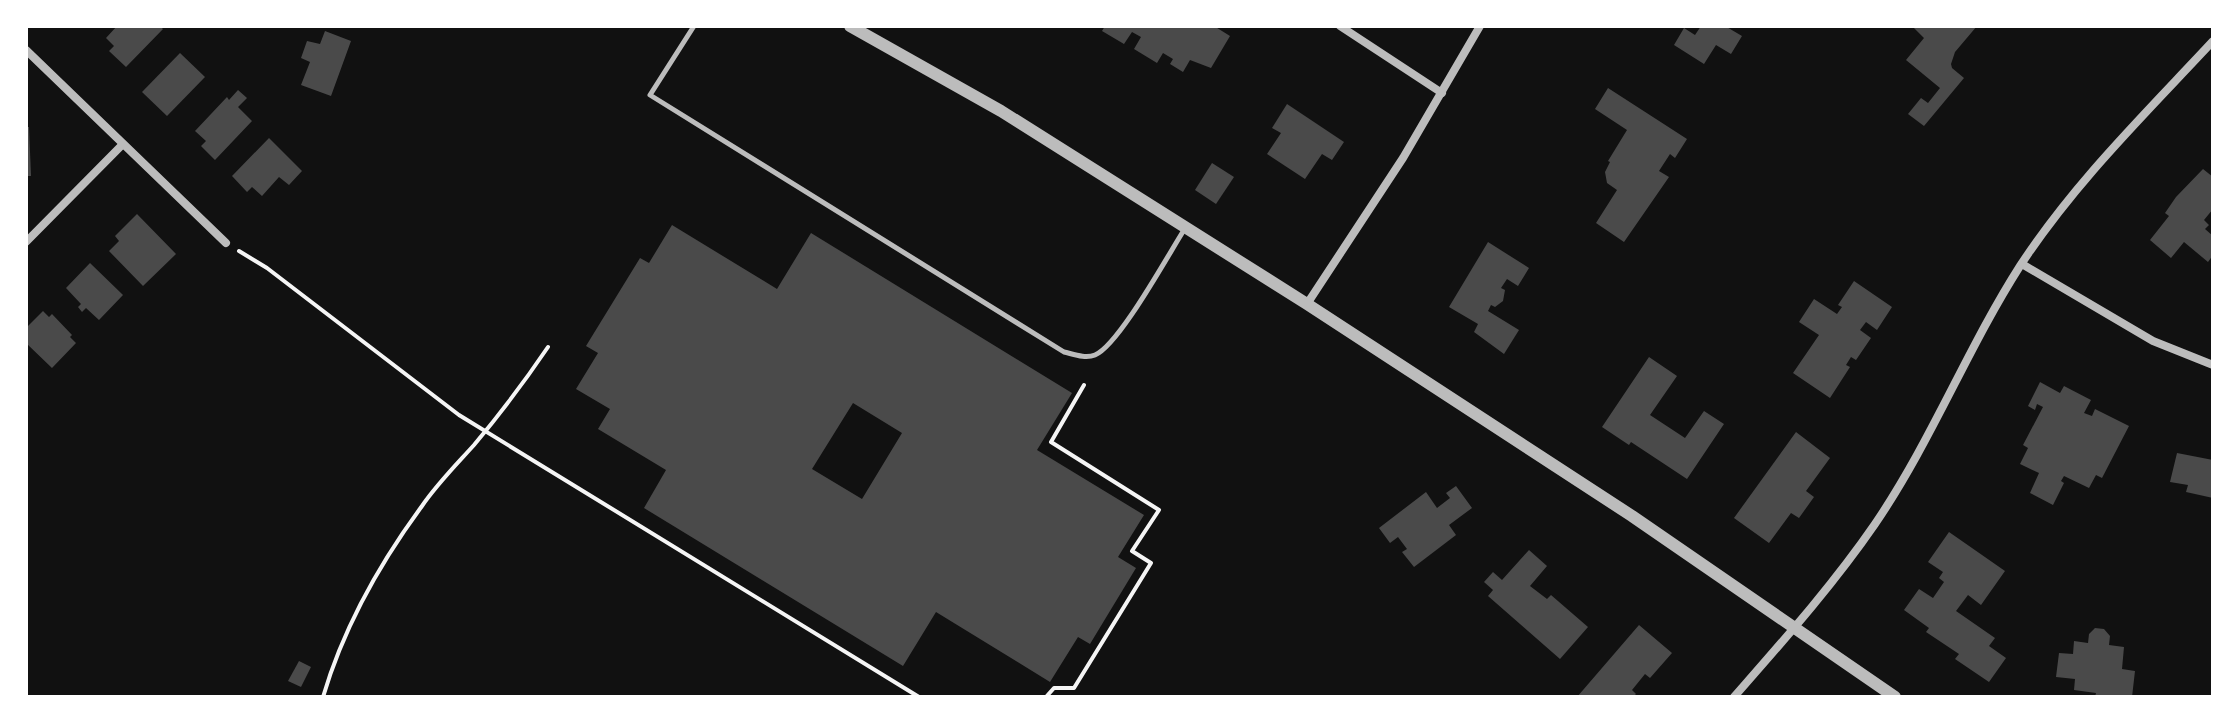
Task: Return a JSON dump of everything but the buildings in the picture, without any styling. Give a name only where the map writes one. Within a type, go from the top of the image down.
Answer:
[{"type":"street","points":[[850,26],[1001,111],[1307,304],[1632,516],[1895,697]]},
{"type":"street","points":[[1340,26],[1442,93]]},
{"type":"street","points":[[1307,304],[1442,93],[1480,26]]},
{"type":"street","points":[[1734,697],[1794,629],[1875,524],[1910,468],[1986,323],[2022,264],[2073,195],[2213,41]]},
{"type":"street","points":[[26,50],[226,243]]},
{"type":"street","points":[[26,242],[123,144]]},
{"type":"street","points":[[2022,264],[2153,341],[2213,365]]},
{"type":"lane","points":[[694,26],[650,95],[1064,352],[1095,355],[1117,336],[1186,227]]},
{"type":"path","points":[[226,243],[267,268],[459,415],[919,697]]},
{"type":"path","points":[[323,697],[332,668],[358,611],[393,549],[423,504],[527,379],[548,347]]},
{"type":"path","points":[[1046,697],[1054,688],[1074,688],[1151,563],[1132,551],[1159,510],[1051,442],[1084,385]]}]
